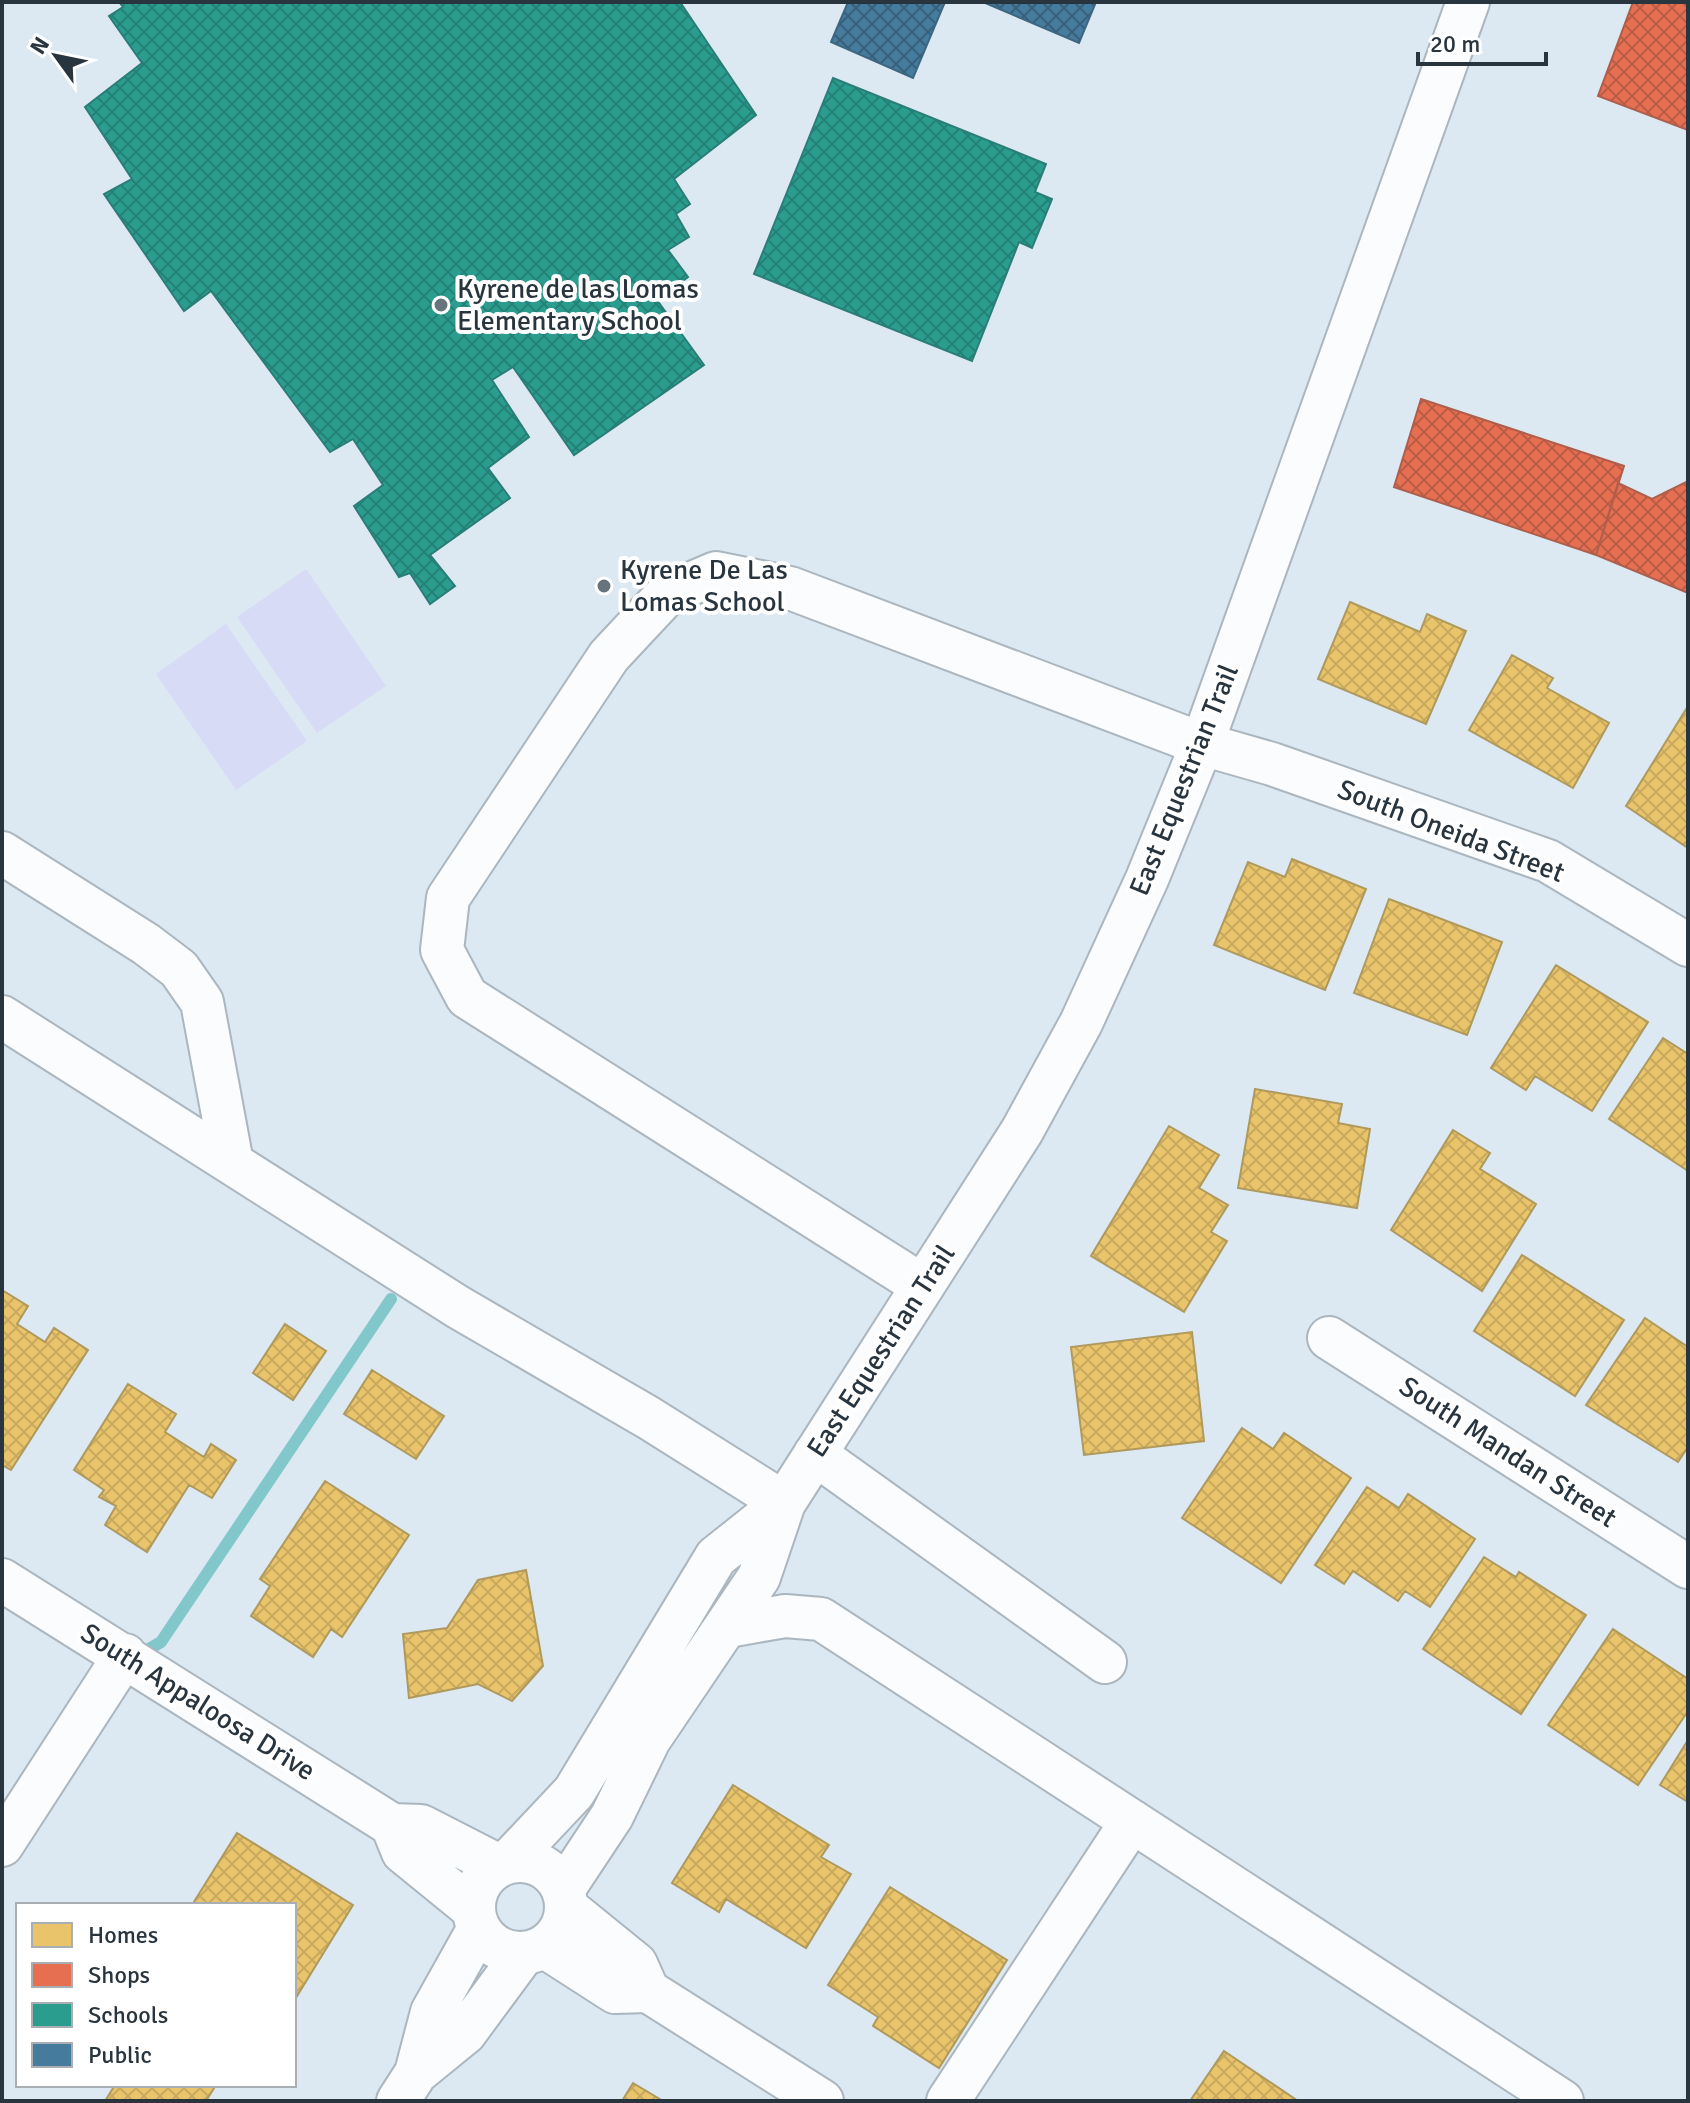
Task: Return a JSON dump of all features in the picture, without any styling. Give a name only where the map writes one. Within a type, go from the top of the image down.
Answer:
[{"type":"street","name":"East Equestrian Trail","points":[[565,1899],[612,1816],[649,1740],[759,1577],[784,1503],[1022,1131],[1081,1023],[1147,879],[1202,744],[1468,2]]},
{"type":"street","name":"South Oneida Street","points":[[923,1286],[467,997],[442,950],[448,898],[609,656],[667,594],[716,573],[790,588],[1202,744],[1272,764],[1548,861],[1688,945]]},
{"type":"street","points":[[2,853],[146,944],[179,969],[202,1002],[232,1163]]},
{"type":"street","points":[[2,1017],[458,1307],[649,1418],[784,1503]]},
{"type":"street","name":"South Mandan Street","points":[[1329,1338],[1688,1567]]},
{"type":"street","points":[[815,1454],[1105,1662]]},
{"type":"street","name":"East Equestrian Trail","points":[[503,1864],[574,1792],[716,1557],[784,1503]]},
{"type":"street","name":"South Appaloosa Drive","points":[[2,1580],[392,1825],[421,1826],[503,1864]]},
{"type":"street","points":[[728,1626],[785,1616],[821,1619],[1562,2101]]},
{"type":"street","points":[[2,1845],[125,1655]]},
{"type":"street","points":[[948,2101],[1132,1821]]},
{"type":"street","name":"South Appaloosa Drive","points":[[392,1825],[403,1852],[476,1918]]},
{"type":"street","points":[[407,2087],[432,2012],[476,1918],[480,1884],[503,1864],[535,1863],[547,1868],[565,1899],[636,1964],[648,1991],[822,2101]]},
{"type":"street","points":[[407,2087],[465,2033],[534,1950],[564,1923],[565,1899]]},
{"type":"street","points":[[476,1918],[498,1948],[534,1950],[615,1992],[648,1991]]},
{"type":"shaded area","points":[[306,569],[386,686],[317,733],[237,617]]},
{"type":"shaded area","points":[[226,624],[307,741],[236,790],[156,674]]},
{"type":"building: Homes","points":[[1350,602],[1420,632],[1427,614],[1466,631],[1426,724],[1318,679]]},
{"type":"building: Homes","points":[[1512,655],[1553,678],[1547,688],[1609,723],[1573,788],[1469,730]]},
{"type":"building: Homes","points":[[1688,706],[1688,848],[1626,806]]},
{"type":"building: Homes","points":[[1292,859],[1366,889],[1325,990],[1214,945],[1248,862],[1285,877]]},
{"type":"building: Homes","points":[[1389,899],[1502,942],[1467,1035],[1354,993]]},
{"type":"building: Homes","points":[[1556,965],[1648,1022],[1592,1111],[1535,1076],[1526,1090],[1491,1068]]},
{"type":"building: Homes","points":[[1663,1038],[1688,1054],[1688,1171],[1609,1119]]},
{"type":"building: Homes","points":[[1255,1089],[1342,1104],[1338,1123],[1370,1129],[1357,1208],[1238,1188]]},
{"type":"building: Homes","points":[[1169,1126],[1219,1155],[1199,1188],[1228,1205],[1211,1232],[1227,1241],[1184,1312],[1091,1256]]},
{"type":"building: Homes","points":[[1453,1130],[1490,1153],[1480,1169],[1536,1204],[1482,1291],[1391,1230]]},
{"type":"building: Homes","points":[[1522,1255],[1624,1320],[1575,1396],[1474,1331]]},
{"type":"building: Homes","points":[[2,1290],[28,1306],[17,1324],[45,1342],[54,1328],[88,1350],[11,1470],[2,1465]]},
{"type":"building: Homes","points":[[1645,1318],[1688,1347],[1688,1447],[1678,1462],[1586,1405]]},
{"type":"building: Homes","points":[[285,1324],[326,1351],[293,1400],[253,1373]]},
{"type":"building: Homes","points":[[1192,1332],[1204,1441],[1084,1455],[1071,1347]]},
{"type":"building: Homes","points":[[372,1370],[444,1416],[416,1459],[344,1414]]},
{"type":"building: Homes","points":[[128,1384],[176,1414],[165,1432],[204,1457],[211,1444],[236,1460],[212,1498],[189,1485],[147,1552],[105,1525],[116,1506],[99,1497],[104,1490],[74,1470]]},
{"type":"building: Homes","points":[[1242,1428],[1273,1449],[1284,1433],[1351,1478],[1281,1583],[1182,1518]]},
{"type":"building: Homes","points":[[325,1481],[409,1535],[342,1637],[331,1629],[313,1657],[251,1616],[270,1586],[260,1579]]},
{"type":"building: Homes","points":[[1367,1487],[1399,1508],[1408,1494],[1475,1539],[1430,1607],[1405,1591],[1398,1601],[1353,1571],[1344,1584],[1315,1565]]},
{"type":"building: Homes","points":[[1484,1557],[1516,1577],[1519,1572],[1586,1615],[1521,1714],[1423,1649]]},
{"type":"building: Homes","points":[[526,1570],[543,1666],[512,1701],[478,1684],[409,1698],[403,1634],[447,1628],[478,1580]]},
{"type":"building: Homes","points":[[1613,1629],[1688,1679],[1688,1711],[1638,1785],[1548,1725]]},
{"type":"building: Homes","points":[[1688,1740],[1688,1802],[1660,1785]]},
{"type":"building: Homes","points":[[733,1785],[829,1845],[821,1857],[851,1874],[806,1948],[726,1899],[719,1912],[672,1883]]},
{"type":"building: Homes","points":[[237,1833],[353,1905],[296,1998],[296,1903],[193,1903]]},
{"type":"building: Homes","points":[[890,1887],[1007,1960],[939,2068],[873,2026],[878,2017],[828,1985]]},
{"type":"building: Homes","points":[[1224,2051],[1298,2101],[1190,2101]]},
{"type":"building: Homes","points":[[633,2083],[663,2101],[622,2101]]},
{"type":"building: Homes","points":[[114,2087],[215,2087],[206,2101],[105,2101]]},
{"type":"building: Shops","points":[[1633,2],[1688,2],[1688,130],[1598,96]]},
{"type":"building: Shops","points":[[1421,399],[1624,466],[1596,555],[1394,487]]},
{"type":"building: Shops","points":[[1688,481],[1688,593],[1596,555],[1618,483],[1652,499]]},
{"type":"building: Schools","name":"Kyrene de las Lomas Elementary School","points":[[119,2],[680,2],[756,115],[674,179],[690,204],[676,214],[689,237],[668,250],[688,277],[657,300],[704,365],[574,455],[513,367],[492,380],[529,437],[488,468],[510,498],[430,555],[455,586],[430,604],[410,573],[399,577],[354,506],[383,485],[353,439],[330,452],[211,291],[184,311],[104,194],[132,179],[85,107],[142,63],[109,16],[123,7]]},
{"type":"building: Schools","points":[[833,78],[1046,164],[1035,192],[1052,199],[1032,248],[1019,242],[972,361],[754,274]]},
{"type":"building: Public","points":[[848,2],[945,2],[913,78],[831,42]]},
{"type":"building: Public","points":[[983,2],[1096,2],[1079,43]]},
{"type":"waterway","points":[[137,1656],[161,1642],[391,1299]]},
{"type":"place","name":"Kyrene de las Lomas Elementary School","points":[[441,305]]},
{"type":"place","name":"Kyrene De Las Lomas School","points":[[604,586]]}]
